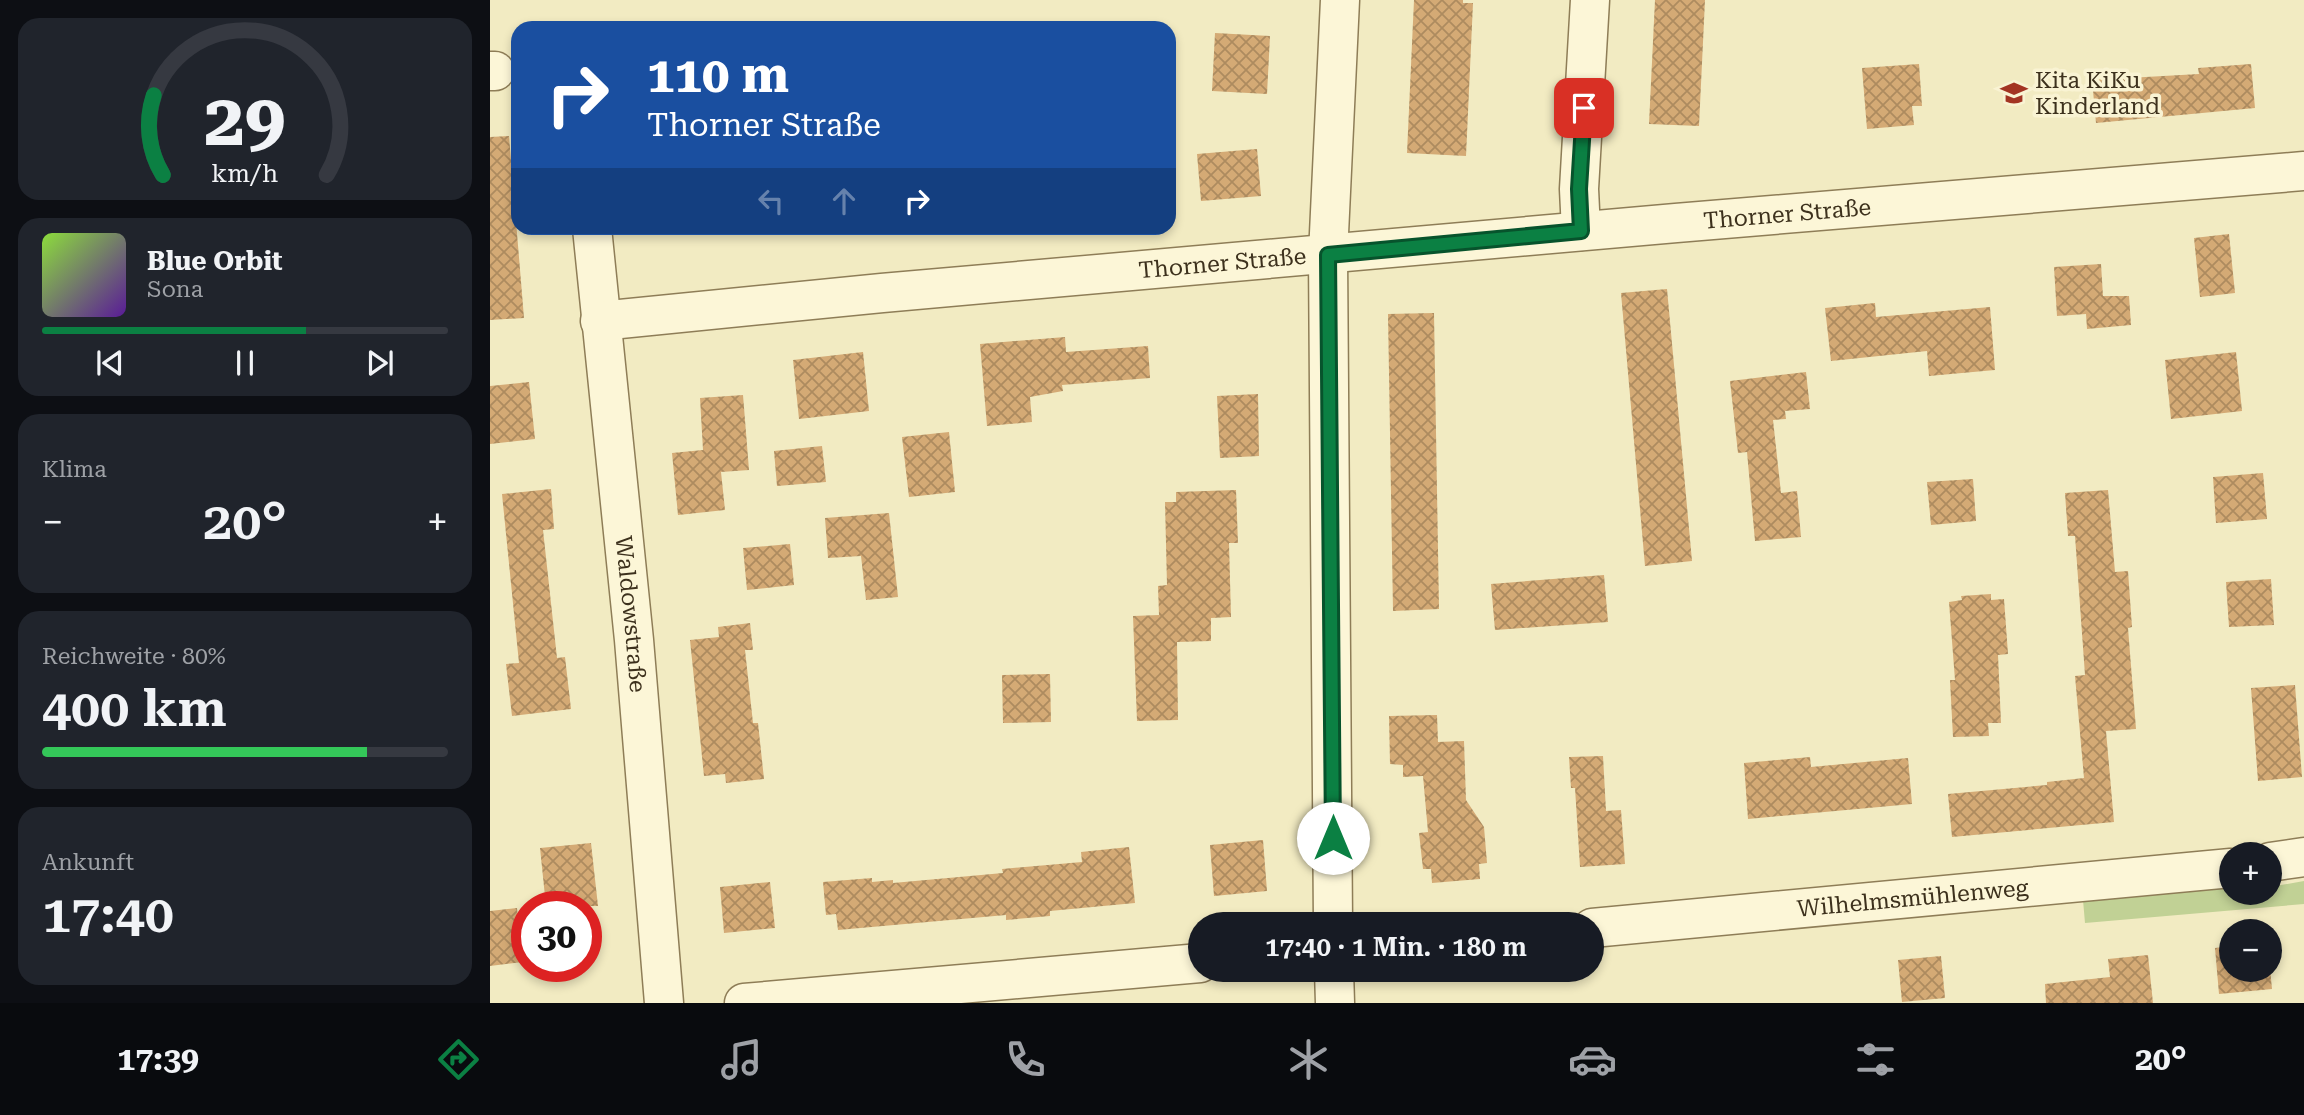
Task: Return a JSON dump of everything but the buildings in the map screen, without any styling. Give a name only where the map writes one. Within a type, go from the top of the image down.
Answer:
[{"type":"street","points":[[1333,912],[1328,255],[1340,0]]},
{"type":"street","points":[[1581,231],[1579,189],[1590,0]]},
{"type":"street","name":"Thorner Straße","points":[[600,321],[882,293],[1581,231],[2304,171]]},
{"type":"street","name":"Waldowstraße","points":[[593,235],[634,640],[664,1003]]},
{"type":"street","points":[[2282,860],[2304,857]]},
{"type":"street","name":"Wilhelmsmühlenweg","points":[[1604,927],[2219,870]]},
{"type":"street","points":[[744,1003],[1188,964]]},
{"type":"street","points":[[1334,982],[1335,1003]]},
{"type":"green space","points":[[2304,881],[2304,904],[2085,923],[2083,900],[2219,887],[2219,905],[2282,905],[2282,885]]},
{"type":"place","name":"Kita KiKu Kinderland","points":[[2014,93]]},
{"type":"route","points":[[1333,838],[1328,255],[1581,231],[1579,189],[1584,108]]}]
